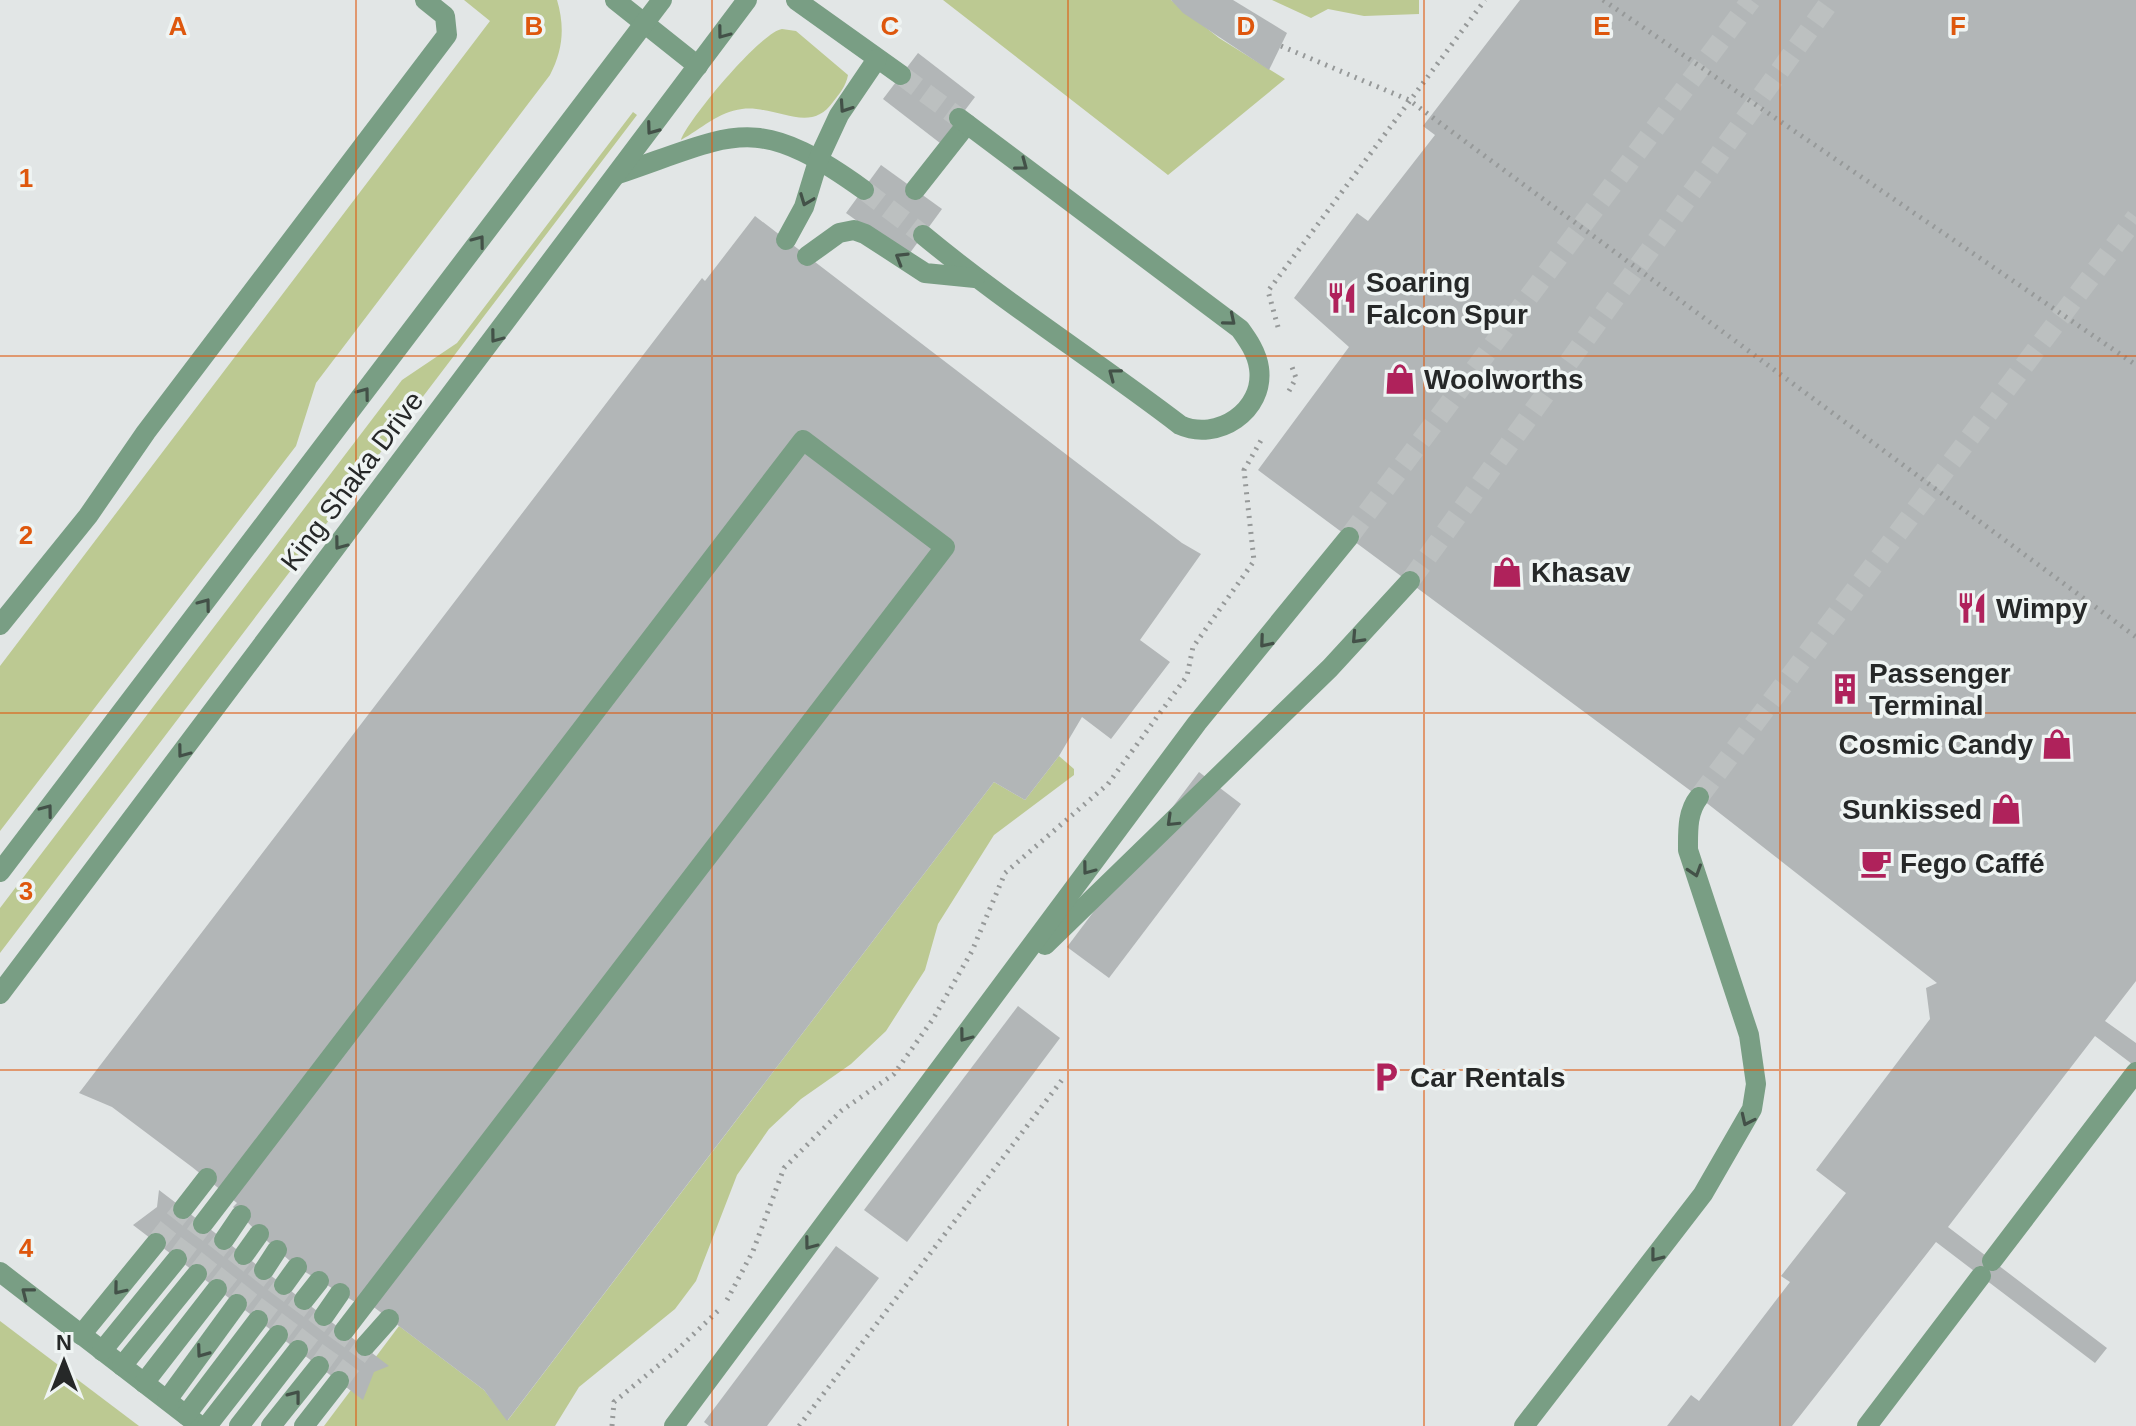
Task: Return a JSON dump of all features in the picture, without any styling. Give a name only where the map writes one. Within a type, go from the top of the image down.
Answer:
[{"type":"street","points":[[0,625],[88,516],[146,432],[447,35],[445,16],[425,0]]},
{"type":"street","points":[[615,0],[698,66]]},
{"type":"street","name":"King Shaka Drive","points":[[0,872],[662,0]]},
{"type":"street","name":"King Shaka Drive","points":[[0,994],[747,0]]},
{"type":"street","points":[[796,0],[901,75]]},
{"type":"street","points":[[786,240],[804,207],[819,158],[839,115],[877,59]]},
{"type":"street","points":[[915,190],[963,121],[1240,329],[1252,346],[1260,369],[1252,400],[1234,422],[1209,431],[1195,431],[1180,425],[1071,342],[975,278],[923,235]]},
{"type":"street","points":[[618,174],[739,134],[768,137],[819,158],[864,190]]},
{"type":"street","points":[[807,256],[839,233],[854,230],[925,273],[975,278]]},
{"type":"street","points":[[203,1224],[803,440],[945,547],[344,1331]]},
{"type":"street","points":[[674,1426],[1197,723],[1349,537]]},
{"type":"street","points":[[997,992],[1281,717],[1410,581]]},
{"type":"street","points":[[1524,1426],[1703,1194],[1752,1109],[1756,1084],[1749,1035],[1688,850],[1688,823],[1693,805],[1699,797]]},
{"type":"street","points":[[1867,1426],[2136,1072]]},
{"type":"street","points":[[183,1209],[207,1178]]},
{"type":"street","points":[[224,1240],[241,1215]]},
{"type":"street","points":[[244,1255],[259,1234]]},
{"type":"street","points":[[81,1335],[156,1243]]},
{"type":"street","points":[[264,1270],[277,1250]]},
{"type":"street","points":[[102,1351],[177,1259]]},
{"type":"street","points":[[284,1285],[297,1267]]},
{"type":"street","points":[[0,1272],[193,1420],[258,1320]]},
{"type":"street","points":[[122,1366],[197,1274]]},
{"type":"street","points":[[304,1300],[319,1281]]},
{"type":"street","points":[[144,1383],[217,1289]]},
{"type":"street","points":[[324,1316],[340,1293]]},
{"type":"street","points":[[167,1400],[237,1304]]},
{"type":"street","points":[[365,1346],[389,1319]]},
{"type":"street","points":[[207,1426],[278,1335]]},
{"type":"street","points":[[239,1426],[298,1350]]},
{"type":"street","points":[[271,1426],[319,1366]]},
{"type":"street","points":[[304,1426],[339,1381]]},
{"type":"path","points":[[1280,334],[1268,291],[1485,0]]},
{"type":"path","points":[[1603,0],[2136,365]]},
{"type":"path","points":[[1281,46],[1409,100],[2136,637]]},
{"type":"path","points":[[1288,394],[1296,378],[1291,365]]},
{"type":"path","points":[[612,1426],[614,1402],[676,1351],[724,1305],[753,1251],[784,1168],[841,1111],[894,1074],[925,1030],[972,951],[1005,873],[1108,784],[1187,676],[1193,647],[1254,561],[1244,470],[1266,432]]},
{"type":"path","points":[[799,1426],[1065,1076]]},
{"type":"green space","points":[[464,0],[557,0],[561,38],[558,57],[550,75],[316,383],[296,446],[0,831],[0,666],[490,21]]},
{"type":"green space","points":[[943,0],[1171,0],[1219,38],[1285,79],[1168,175]]},
{"type":"green space","points":[[1272,0],[1419,0],[1419,14],[1364,16],[1328,9],[1311,18]]},
{"type":"green space","points":[[782,29],[796,31],[848,75],[844,86],[824,112],[803,118],[742,109],[717,117],[681,140],[726,78],[758,45]]},
{"type":"green space","points":[[633,112],[637,115],[0,953],[0,908],[402,380],[457,343]]},
{"type":"green space","points":[[1059,756],[1074,769],[1074,775],[994,835],[938,924],[925,970],[886,1031],[851,1064],[801,1099],[769,1129],[737,1175],[696,1281],[675,1309],[579,1387],[555,1426],[324,1426],[399,1326],[484,1390],[508,1420],[994,782],[1025,800]]},
{"type":"green space","points":[[0,1321],[139,1426],[0,1426]]},
{"type":"building","points":[[1171,0],[1233,0],[1287,33],[1269,70],[1183,13]]},
{"type":"building","name":"Passenger Terminal","points":[[1520,0],[2136,0],[2136,981],[2105,1021],[2136,1043],[2136,1067],[2095,1036],[1948,1227],[2107,1348],[2095,1363],[1936,1242],[1792,1426],[1667,1426],[1691,1395],[1699,1401],[1790,1282],[1781,1276],[1846,1193],[1816,1170],[1930,1019],[1926,988],[1937,983],[1699,797],[1258,470],[1349,347],[1294,298],[1357,213],[1368,221],[1435,135],[1423,126]]},
{"type":"building","points":[[918,53],[975,97],[940,143],[883,99]]},
{"type":"building","points":[[881,165],[942,209],[907,257],[846,213]]},
{"type":"building","points":[[755,216],[1182,543],[1201,554],[1140,640],[1170,662],[1111,739],[1082,717],[1059,756],[1025,800],[994,782],[507,1421],[484,1390],[359,1296],[355,1302],[297,1267],[233,1207],[237,1203],[192,1167],[112,1107],[79,1093],[702,278],[705,281]]},
{"type":"building","points":[[1199,772],[1241,804],[1109,978],[1067,947]]},
{"type":"building","points":[[1018,1006],[1060,1038],[907,1242],[864,1210]]},
{"type":"building","points":[[159,1190],[389,1366],[374,1372],[363,1400],[133,1225],[157,1207]]},
{"type":"building","points":[[836,1246],[879,1278],[767,1426],[709,1426],[704,1422]]},
{"type":"tunnel","points":[[1349,537],[1751,0]]},
{"type":"tunnel","points":[[1410,581],[1831,0]]},
{"type":"tunnel","points":[[901,75],[959,118]]},
{"type":"tunnel","points":[[864,190],[923,235]]},
{"type":"tunnel","points":[[1699,797],[2136,217]]},
{"type":"tunnel","points":[[156,1243],[183,1209]]},
{"type":"tunnel","points":[[177,1259],[203,1224]]},
{"type":"tunnel","points":[[197,1274],[224,1240]]},
{"type":"tunnel","points":[[217,1289],[244,1255]]},
{"type":"tunnel","points":[[237,1304],[264,1270]]},
{"type":"tunnel","points":[[258,1320],[284,1285]]},
{"type":"tunnel","points":[[278,1335],[304,1300]]},
{"type":"tunnel","points":[[298,1350],[324,1316]]},
{"type":"tunnel","points":[[319,1366],[344,1331]]},
{"type":"tunnel","points":[[339,1381],[365,1346]]},
{"type":"place","name":"Soaring Falcon Spur","points":[[1342,298]]},
{"type":"place","name":"Woolworths","points":[[1400,379]]},
{"type":"place","name":"Khasav","points":[[1507,572]]},
{"type":"place","name":"Wimpy","points":[[1972,608]]},
{"type":"place","name":"Passenger Terminal","points":[[1845,689]]},
{"type":"place","name":"Cosmic Candy","points":[[2057,744]]},
{"type":"place","name":"Sunkissed","points":[[2006,809]]},
{"type":"place","name":"Fego Caffé","points":[[1876,863]]},
{"type":"place","name":"Car Rentals","points":[[1386,1077]]}]
